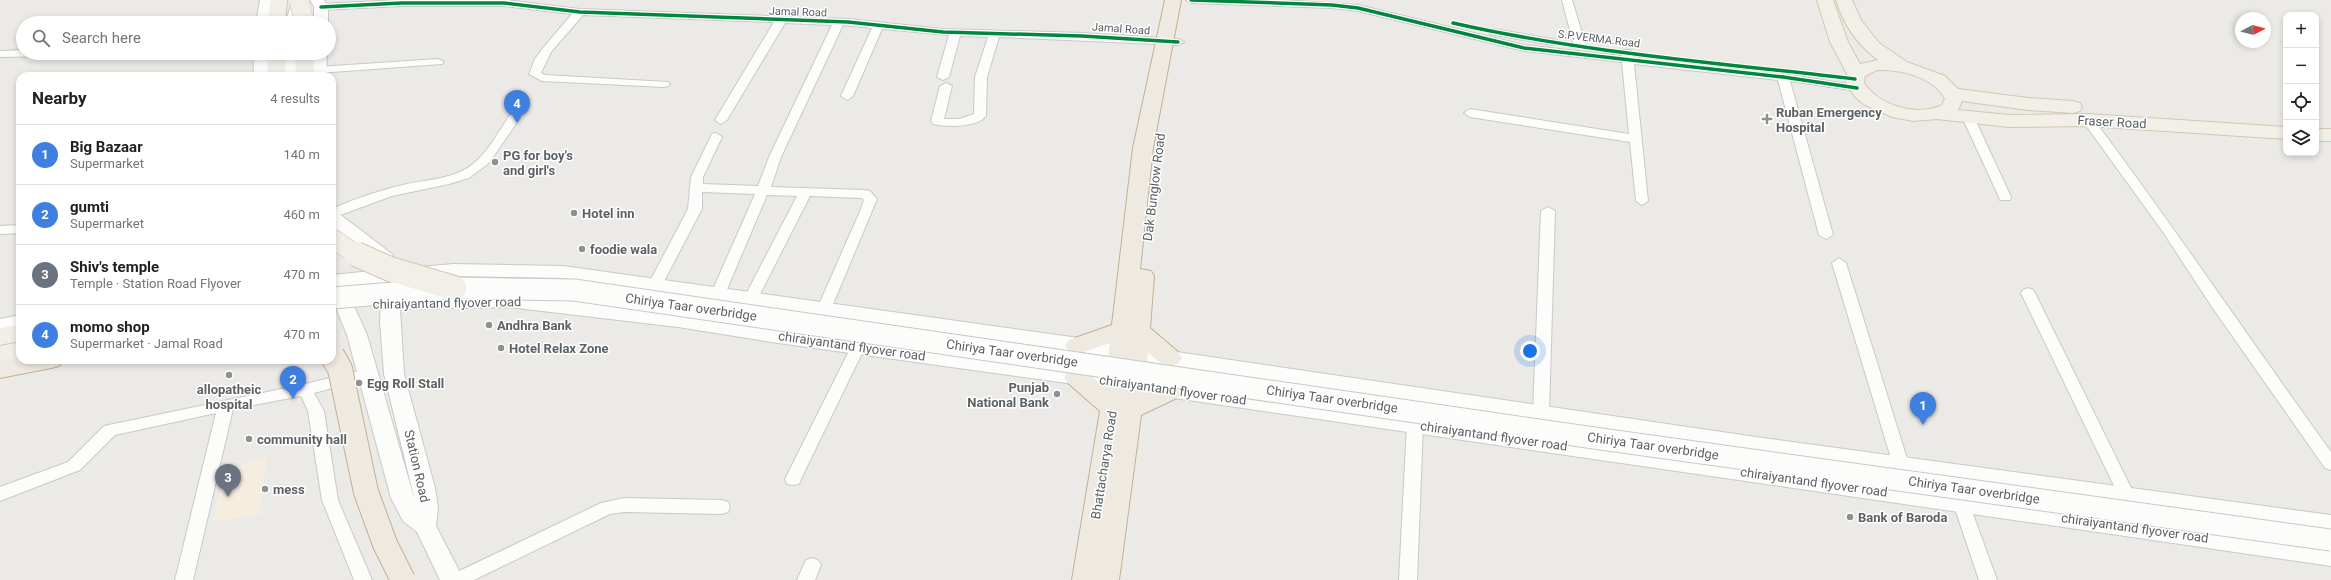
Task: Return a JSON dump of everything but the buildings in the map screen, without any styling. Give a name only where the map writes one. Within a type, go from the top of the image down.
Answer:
[{"type":"highway","points":[[1172,41],[1173,0]]},
{"type":"highway","name":"Dak Bunglow Road","points":[[1129,341],[1172,41],[1185,0]]},
{"type":"highway","points":[[1077,346],[1129,341],[1170,358]]},
{"type":"highway","name":"Bhattacharya Road","points":[[1086,580],[1121,409],[1129,341]]},
{"type":"highway","points":[[336,362],[340,369],[366,492],[384,544],[403,580]]},
{"type":"highway","points":[[0,369],[28,364]]},
{"type":"highway","points":[[1076,377],[1121,409],[1171,391]]},
{"type":"highway","name":"Bhattacharya Road","points":[[1105,580],[1121,409]]},
{"type":"main road","points":[[265,16],[268,0]]},
{"type":"main road","points":[[279,0],[288,16]]},
{"type":"main road","points":[[293,16],[300,0]]},
{"type":"main road","points":[[1825,0],[1839,42],[1856,81]]},
{"type":"main road","points":[[1844,0],[1848,14],[1861,33],[1881,53],[1901,66]]},
{"type":"main road","points":[[319,4],[320,16]]},
{"type":"main road","points":[[261,60],[262,72]]},
{"type":"main road","points":[[276,60],[277,72]]},
{"type":"main road","points":[[292,60],[293,72]]},
{"type":"main road","points":[[307,60],[313,72]]},
{"type":"main road","points":[[314,72],[317,60]]},
{"type":"main road","points":[[1856,81],[1862,69],[1872,65],[1901,66],[1933,76],[1944,85],[1952,94],[1954,99],[1950,108],[1939,114]]},
{"type":"main road","name":"Fraser Road","points":[[1856,81],[1865,97],[1892,111],[1925,116],[1939,114],[2009,121],[2088,120],[2283,133]]},
{"type":"main road","points":[[1952,94],[2028,104],[2283,120]]},
{"type":"main road","points":[[2319,121],[2331,122]]},
{"type":"main road","points":[[2319,134],[2331,135]]},
{"type":"main road","name":"Station Road","points":[[336,218],[385,258],[392,274],[390,322],[394,374],[424,488],[427,507],[425,526]]},
{"type":"main road","points":[[336,241],[356,256],[375,264],[454,288]]},
{"type":"main road","points":[[336,281],[392,274],[453,270],[563,272],[1077,346]]},
{"type":"main road","name":"Chiriya Taar overbridge","points":[[339,302],[364,294],[454,288],[574,290],[1600,438],[2331,540]]},
{"type":"main road","name":"chiraiyantand flyover road","points":[[339,302],[508,300],[566,305],[858,347],[1125,383],[1171,391],[2331,556]]},
{"type":"main road","name":"Station Road","points":[[339,302],[357,334],[402,498],[411,515],[425,526]]},
{"type":"main road","points":[[0,337],[16,334]]},
{"type":"main road","points":[[0,354],[16,351]]},
{"type":"main road","points":[[1170,358],[1756,445],[2331,524]]},
{"type":"main road","points":[[1756,445],[1761,474]]},
{"type":"main road","points":[[425,526],[452,580]]},
{"type":"street","name":"S.P.VERMA.Road","points":[[1191,0],[1333,3],[1380,12],[1524,48],[1627,55],[1856,81]]},
{"type":"street","name":"S.P.VERMA.Road","points":[[1343,0],[1384,6],[1497,33],[1627,55],[1783,77],[1856,81]]},
{"type":"street","points":[[1567,0],[1580,46]]},
{"type":"street","name":"Jamal Road","points":[[319,4],[504,3],[580,12],[839,22],[955,33],[1076,35],[1172,41]]},
{"type":"street","points":[[580,12],[551,45],[535,68],[535,74],[542,78],[664,84]]},
{"type":"street","points":[[721,120],[781,20]]},
{"type":"street","points":[[718,294],[763,190],[775,157],[839,22]]},
{"type":"street","points":[[848,96],[878,26]]},
{"type":"street","points":[[955,33],[937,121],[943,123],[969,121],[980,116],[982,96],[981,77],[994,34]]},
{"type":"street","points":[[0,54],[16,54]]},
{"type":"street","points":[[1627,55],[1637,139],[1642,201]]},
{"type":"street","points":[[335,72],[438,62]]},
{"type":"street","points":[[1783,77],[1826,235]]},
{"type":"street","points":[[1470,113],[1637,139]]},
{"type":"street","points":[[1968,117],[2005,197]]},
{"type":"street","points":[[336,213],[358,202],[406,188],[454,179],[472,171],[484,160],[514,118]]},
{"type":"street","points":[[2088,120],[2168,229],[2216,304],[2331,464]]},
{"type":"street","points":[[654,285],[695,209],[697,177],[716,137]]},
{"type":"street","points":[[697,188],[857,192],[865,194],[871,199],[862,224],[824,309]]},
{"type":"street","points":[[751,298],[806,191]]},
{"type":"street","points":[[1541,413],[1548,211]]},
{"type":"street","points":[[0,230],[16,229]]},
{"type":"street","points":[[1839,263],[1901,465]]},
{"type":"street","points":[[2028,293],[2127,496]]},
{"type":"street","points":[[0,324],[16,321]]},
{"type":"street","points":[[793,479],[858,347]]},
{"type":"street","points":[[0,494],[74,466],[110,430],[305,390],[367,374]]},
{"type":"street","points":[[305,390],[316,411],[330,500],[363,580]]},
{"type":"street","points":[[184,580],[226,405]]},
{"type":"street","points":[[1408,580],[1415,425]]},
{"type":"street","points":[[1961,503],[1988,580]]},
{"type":"street","points":[[457,580],[607,508],[624,505],[722,507]]},
{"type":"shaded area","points":[[267,455],[260,514],[213,522],[224,472]]},
{"type":"cycle path","points":[[1191,0],[1332,5],[1358,8],[1524,48],[1783,77],[1857,88]]},
{"type":"cycle path","points":[[321,7],[402,3],[504,3],[580,12],[848,22],[943,32],[1082,36],[1178,42]]},
{"type":"cycle path","points":[[1453,23],[1497,33],[1580,46],[1855,79]]},
{"type":"place","name":"Ruban Emergency Hospital","points":[[1767,119]]},
{"type":"place","name":"momo shop","points":[[517,123]]},
{"type":"place","name":"PG for boy's and girl's","points":[[495,162]]},
{"type":"place","name":"Hotel inn","points":[[574,213]]},
{"type":"place","name":"foodie wala","points":[[582,249]]},
{"type":"place","name":"Andhra Bank","points":[[489,325]]},
{"type":"place","name":"Hotel Relax Zone","points":[[501,348]]},
{"type":"place","name":"allopatheic hospital","points":[[229,375]]},
{"type":"place","name":"Egg Roll Stall","points":[[359,383]]},
{"type":"place","name":"Punjab National Bank","points":[[1057,394]]},
{"type":"place","name":"gumti","points":[[293,399]]},
{"type":"place","name":"Big Bazaar","points":[[1923,425]]},
{"type":"place","name":"community hall","points":[[249,439]]},
{"type":"place","name":"mess","points":[[265,489]]},
{"type":"place","name":"Shiv's temple","points":[[228,497]]},
{"type":"place","name":"Bank of Baroda","points":[[1850,517]]}]
